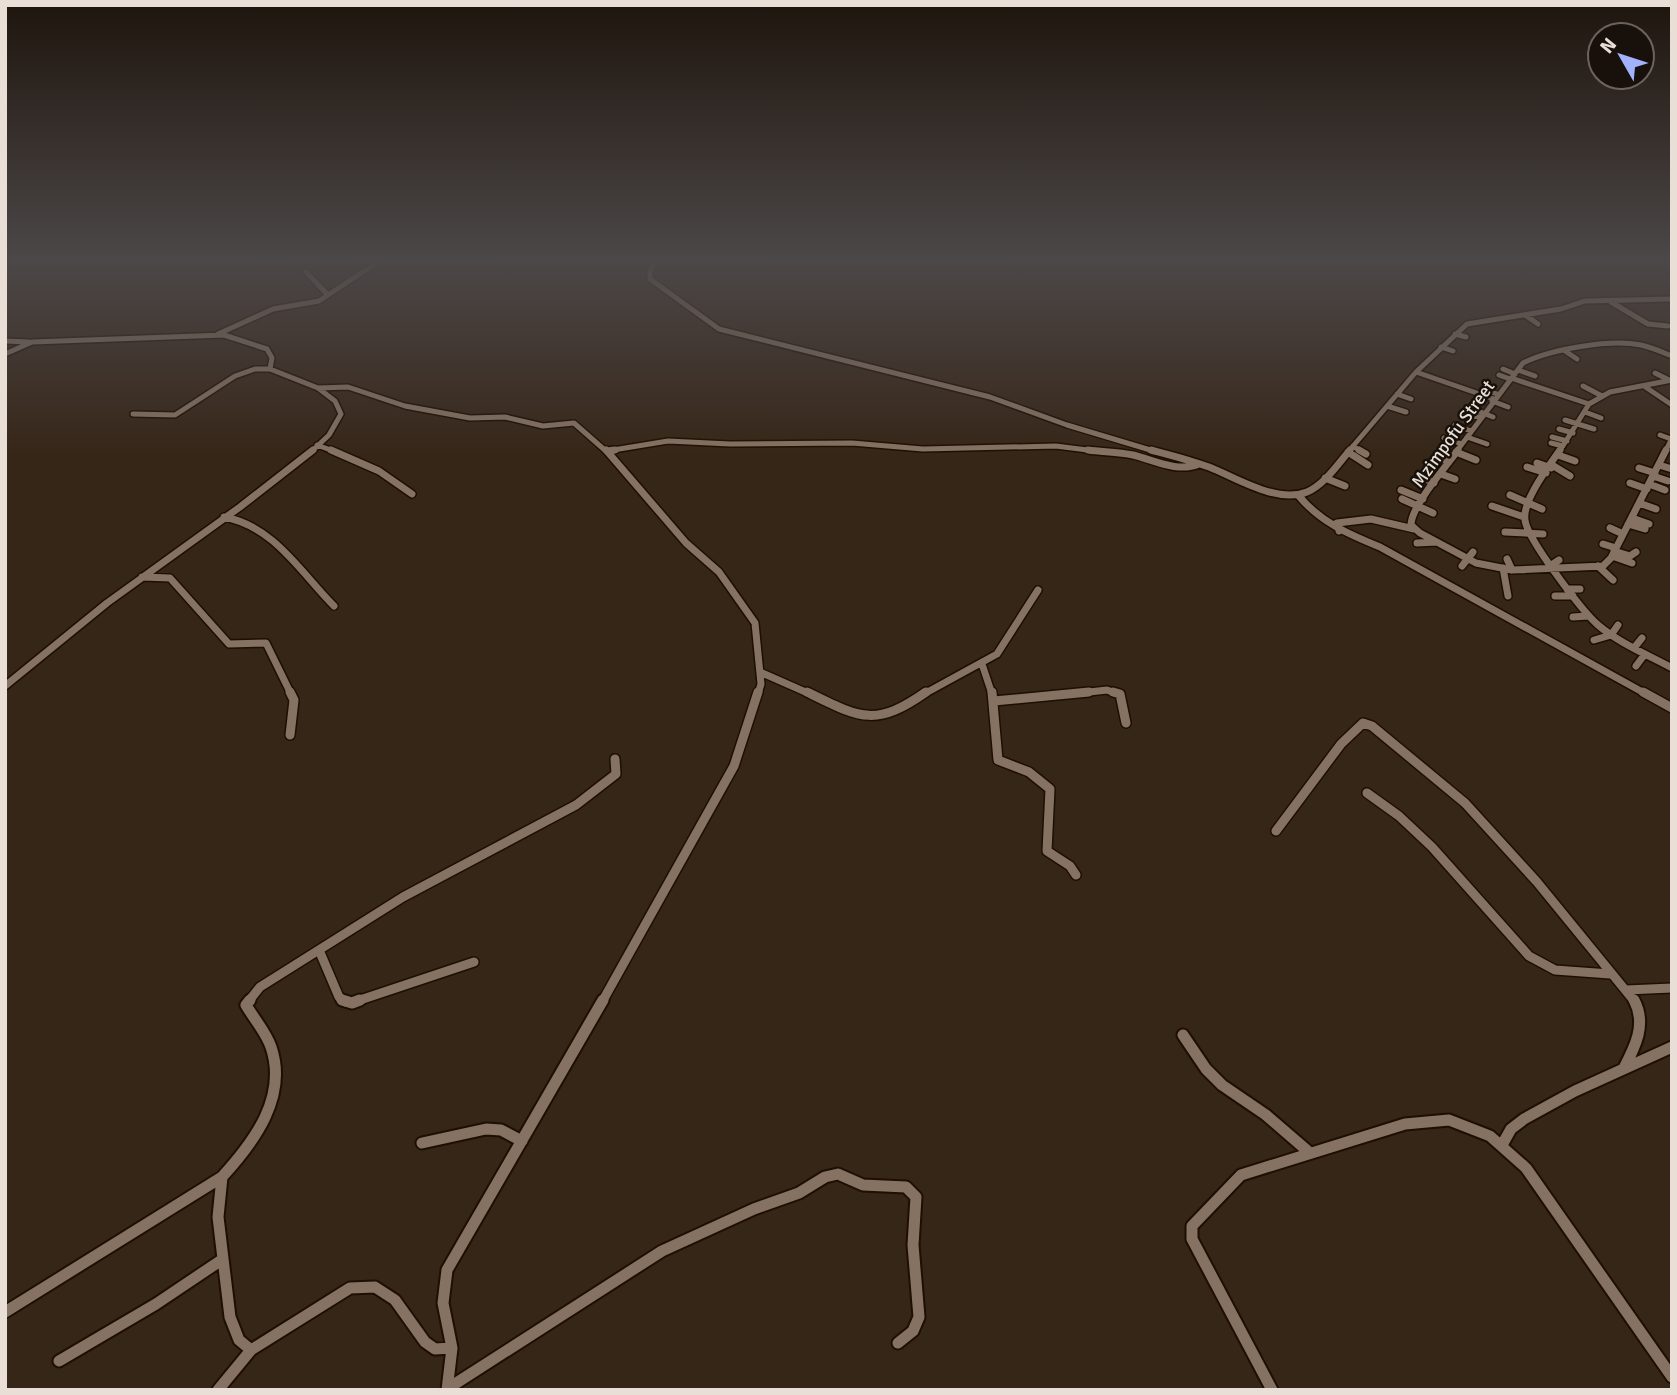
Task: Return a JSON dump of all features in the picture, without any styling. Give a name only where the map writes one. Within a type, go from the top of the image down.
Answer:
[{"type":"street","points":[[216,335],[236,326]]},
{"type":"street","points":[[714,326],[719,330],[990,397],[1030,414],[1199,464],[1282,494],[1298,495],[1310,492],[1325,478],[1416,372],[1464,326]]},
{"type":"street","points":[[1457,332],[1466,335]]},
{"type":"street","points":[[5,341],[216,335],[233,337],[267,349],[272,358],[270,369]]},
{"type":"street","points":[[5,354],[32,342]]},
{"type":"street","name":"Mzimpofu Street","points":[[1414,529],[1411,518],[1434,483],[1494,398],[1513,375],[1535,357],[1624,343],[1672,356]]},
{"type":"street","points":[[1594,346],[1604,352]]},
{"type":"street","points":[[1441,347],[1453,351]]},
{"type":"street","points":[[1535,347],[1545,355]]},
{"type":"street","points":[[1562,352],[1577,359]]},
{"type":"street","points":[[1562,352],[1569,360]]},
{"type":"street","points":[[5,687],[142,577],[285,473],[339,422],[340,410],[333,397],[318,388],[270,369],[243,372],[174,415],[133,414]]},
{"type":"street","points":[[1416,372],[1494,398]]},
{"type":"street","points":[[1501,372],[1589,404]]},
{"type":"street","points":[[1655,373],[1670,381]]},
{"type":"street","points":[[1513,375],[1535,376]]},
{"type":"street","points":[[1627,381],[1672,405]]},
{"type":"street","points":[[1583,386],[1620,394],[1640,386],[1670,381]]},
{"type":"street","points":[[318,388],[348,387],[405,406],[470,418],[505,417],[542,426],[574,423],[607,451],[686,543],[719,572],[755,623],[761,684],[734,766],[447,1270],[443,1303],[452,1348],[447,1390]]},
{"type":"street","points":[[333,397],[348,387]]},
{"type":"street","points":[[1483,390],[1508,407]]},
{"type":"street","points":[[1608,391],[1589,404],[1529,499],[1524,517],[1529,532],[1552,568],[1588,616],[1611,635],[1672,668]]},
{"type":"street","points":[[1549,398],[1555,392]]},
{"type":"street","points":[[1397,394],[1411,399]]},
{"type":"street","points":[[1387,406],[1406,412]]},
{"type":"street","points":[[1474,409],[1482,415]]},
{"type":"street","points":[[1585,412],[1601,418]]},
{"type":"street","points":[[1469,416],[1493,417]]},
{"type":"street","points":[[1565,420],[1594,429]]},
{"type":"street","points":[[1455,425],[1487,444]]},
{"type":"street","points":[[1559,429],[1573,433]]},
{"type":"street","points":[[1339,531],[1338,523],[1353,519],[1385,520],[1427,533],[1436,542],[1467,558],[1474,567],[1512,570],[1603,566],[1614,552],[1672,438],[1662,432]]},
{"type":"street","points":[[1444,439],[1462,444]]},
{"type":"street","points":[[1551,440],[1565,443]]},
{"type":"street","points":[[607,451],[668,441],[852,443],[923,449],[984,445],[1056,446],[1132,455],[1168,466],[1192,467],[1199,464]]},
{"type":"street","points":[[317,445],[346,454],[412,494]]},
{"type":"street","points":[[1350,449],[1366,454]]},
{"type":"street","points":[[1350,449],[1368,465]]},
{"type":"street","points":[[1456,452],[1476,460]]},
{"type":"street","points":[[1663,454],[1672,457]]},
{"type":"street","points":[[1558,455],[1576,461]]},
{"type":"street","points":[[1436,457],[1449,462]]},
{"type":"street","points":[[1537,463],[1570,476]]},
{"type":"street","points":[[1659,465],[1672,469]]},
{"type":"street","points":[[1527,467],[1550,469]]},
{"type":"street","points":[[1639,468],[1668,481]]},
{"type":"street","points":[[1441,474],[1455,479]]},
{"type":"street","points":[[1422,477],[1434,483]]},
{"type":"street","points":[[1325,478],[1345,486]]},
{"type":"street","points":[[1631,486],[1665,490]]},
{"type":"street","points":[[1401,490],[1423,499]]},
{"type":"street","points":[[1512,494],[1529,499],[1542,509]]},
{"type":"street","points":[[1298,495],[1309,512],[1339,531],[1380,547],[1672,708]]},
{"type":"street","points":[[1402,499],[1433,513]]},
{"type":"street","points":[[1492,506],[1524,517]]},
{"type":"street","points":[[1634,514],[1656,509]]},
{"type":"street","points":[[1634,514],[1643,513]]},
{"type":"street","points":[[1634,514],[1647,527]]},
{"type":"street","points":[[224,517],[239,519],[270,539],[334,606]]},
{"type":"street","points":[[1396,531],[1405,526]]},
{"type":"street","points":[[1610,528],[1623,534]]},
{"type":"street","points":[[1505,532],[1543,534]]},
{"type":"street","points":[[1417,543],[1436,542]]},
{"type":"street","points":[[1602,547],[1630,556],[1636,552]]},
{"type":"street","points":[[1462,566],[1473,551]]},
{"type":"street","points":[[1614,552],[1632,564]]},
{"type":"street","points":[[1507,559],[1512,570]]},
{"type":"street","points":[[1552,568],[1559,560]]},
{"type":"street","points":[[1598,566],[1613,580]]},
{"type":"street","points":[[1503,568],[1508,596]]},
{"type":"street","points":[[142,577],[170,578],[229,644],[266,643],[294,700],[290,735]]},
{"type":"street","points":[[1567,589],[1580,589]]},
{"type":"street","points":[[760,673],[778,676],[854,714],[882,717],[997,654],[1038,590]]},
{"type":"street","points":[[1555,596],[1573,596]]},
{"type":"street","points":[[1573,617],[1588,616]]},
{"type":"street","points":[[1594,640],[1611,635],[1618,625]]},
{"type":"street","points":[[1634,648],[1642,638]]},
{"type":"street","points":[[1636,666],[1645,654]]},
{"type":"street","points":[[982,664],[994,701],[998,760],[1028,772],[1047,786],[1050,797],[1047,851],[1070,866],[1076,875]]},
{"type":"street","points":[[994,701],[1107,690],[1120,694],[1126,723]]},
{"type":"street","points":[[1276,831],[1341,744],[1363,723],[1372,726],[1465,803],[1537,882],[1610,974],[1626,990],[1641,1015],[1641,1032],[1624,1068]]},
{"type":"street","points":[[5,1312],[222,1177],[246,1152],[263,1123],[274,1093],[276,1076],[272,1048],[246,1005],[260,987],[403,897],[576,805],[616,774],[615,759]]},
{"type":"street","points":[[1367,793],[1399,816],[1432,848],[1529,956],[1555,970],[1610,974]]},
{"type":"street","points":[[318,950],[339,997],[344,1002],[352,1003],[474,962]]},
{"type":"street","points":[[1626,990],[1672,988]]},
{"type":"street","points":[[1183,1035],[1206,1069],[1222,1085],[1266,1115],[1310,1153]]},
{"type":"street","points":[[1502,1144],[1511,1129],[1524,1119],[1624,1068],[1672,1048]]},
{"type":"street","points":[[1272,1390],[1192,1239],[1192,1226],[1241,1175],[1405,1124],[1449,1120],[1490,1136],[1526,1168],[1672,1377]]},
{"type":"street","points":[[422,1143],[486,1129],[501,1130],[522,1142]]},
{"type":"street","points":[[447,1390],[559,1315],[662,1251],[754,1209],[799,1193],[825,1177],[838,1174],[863,1185],[906,1187],[916,1197],[913,1245],[919,1317],[914,1331],[898,1343]]},
{"type":"street","points":[[222,1177],[218,1217],[230,1317],[239,1339],[251,1350]]},
{"type":"street","points":[[59,1361],[156,1304],[223,1259]]},
{"type":"street","points":[[218,1390],[251,1350],[350,1288],[375,1287],[395,1300],[425,1342],[435,1349],[452,1348]]}]
